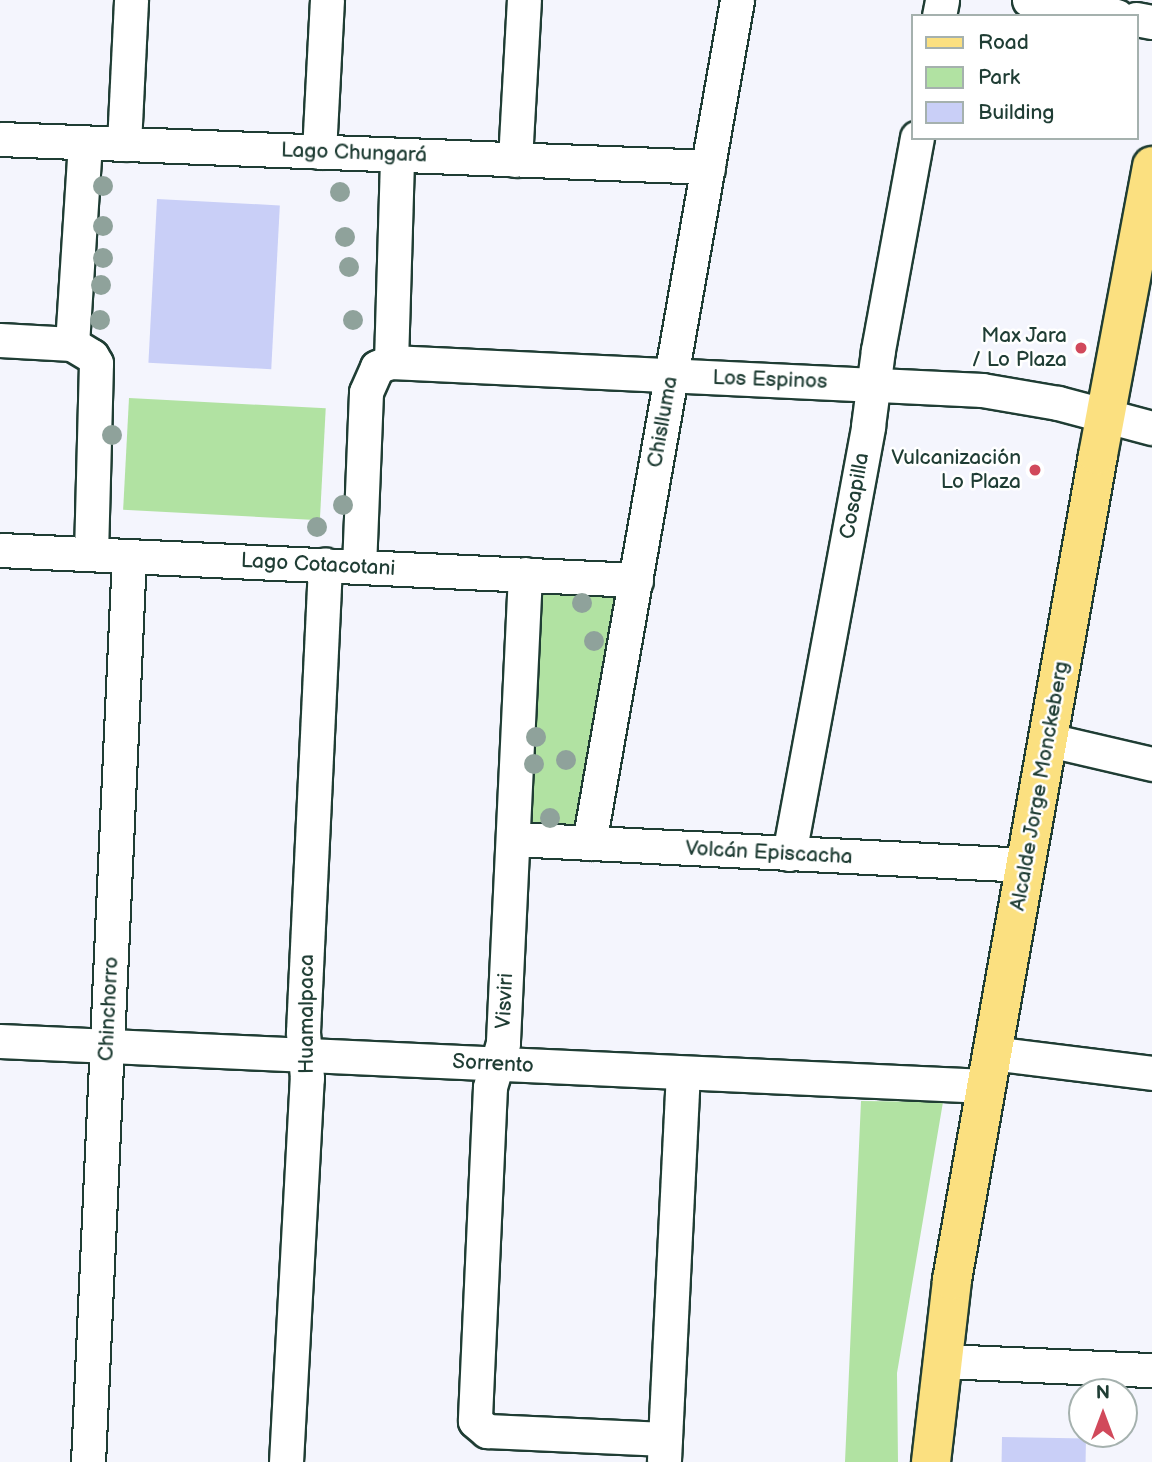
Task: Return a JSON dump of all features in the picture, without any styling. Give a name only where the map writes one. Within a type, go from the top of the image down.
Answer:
[{"type":"main road","name":"Alcalde Jorge Monckeberg","points":[[931,1462],[949,1300],[1105,414],[1152,166]]},
{"type":"main road","name":"Alcalde Jorge Monckeberg","points":[[939,1407],[942,1462]]},
{"type":"street","points":[[124,144],[131,0]]},
{"type":"street","points":[[319,152],[327,0]]},
{"type":"street","points":[[515,160],[524,0]]},
{"type":"street","name":"Chislluma","points":[[589,843],[737,0]]},
{"type":"street","points":[[1029,0],[1106,14]]},
{"type":"street","name":"Lago Chungará","points":[[0,139],[708,167]]},
{"type":"street","name":"Cosapilla","points":[[789,854],[917,140]]},
{"type":"street","points":[[72,344],[85,143]]},
{"type":"street","points":[[359,567],[366,392],[377,367],[391,362],[397,155]]},
{"type":"street","points":[[0,340],[72,344],[92,356],[96,363],[90,554]]},
{"type":"street","name":"Los Espinos","points":[[391,362],[982,390],[1105,414],[1152,428]]},
{"type":"street","name":"Lago Cotacotani","points":[[0,550],[636,580]]},
{"type":"street","name":"Chinchorro","points":[[88,1462],[129,556]]},
{"type":"street","name":"Huamalpaca","points":[[286,1462],[307,1078],[303,1032],[325,565]]},
{"type":"street","name":"Visviri","points":[[525,574],[503,1043],[490,1087],[475,1415],[478,1426],[487,1431],[664,1451]]},
{"type":"street","points":[[1049,740],[1152,764]]},
{"type":"street","name":"Volcán Episcacha","points":[[513,839],[1026,865]]},
{"type":"street","name":"Sorrento","points":[[0,1041],[683,1073],[989,1070],[1152,1073]]},
{"type":"street","points":[[664,1451],[683,1073]]},
{"type":"street","points":[[942,1361],[1152,1370]]},
{"type":"green space","points":[[129,398],[326,408],[320,520],[123,510]]},
{"type":"green space","points":[[539,587],[618,592],[574,829],[526,827]]},
{"type":"green space","points":[[861,1101],[943,1102],[897,1373],[898,1462],[845,1462]]},
{"type":"building","points":[[157,199],[280,205],[271,369],[148,363]]},
{"type":"building","points":[[1002,1437],[1068,1438],[1068,1448],[1086,1448],[1086,1462],[1002,1462]]},
{"type":"place","name":"Max Jara / Lo Plaza","points":[[1081,348]]},
{"type":"place","name":"Vulcanización Lo Plaza","points":[[1035,470]]}]
